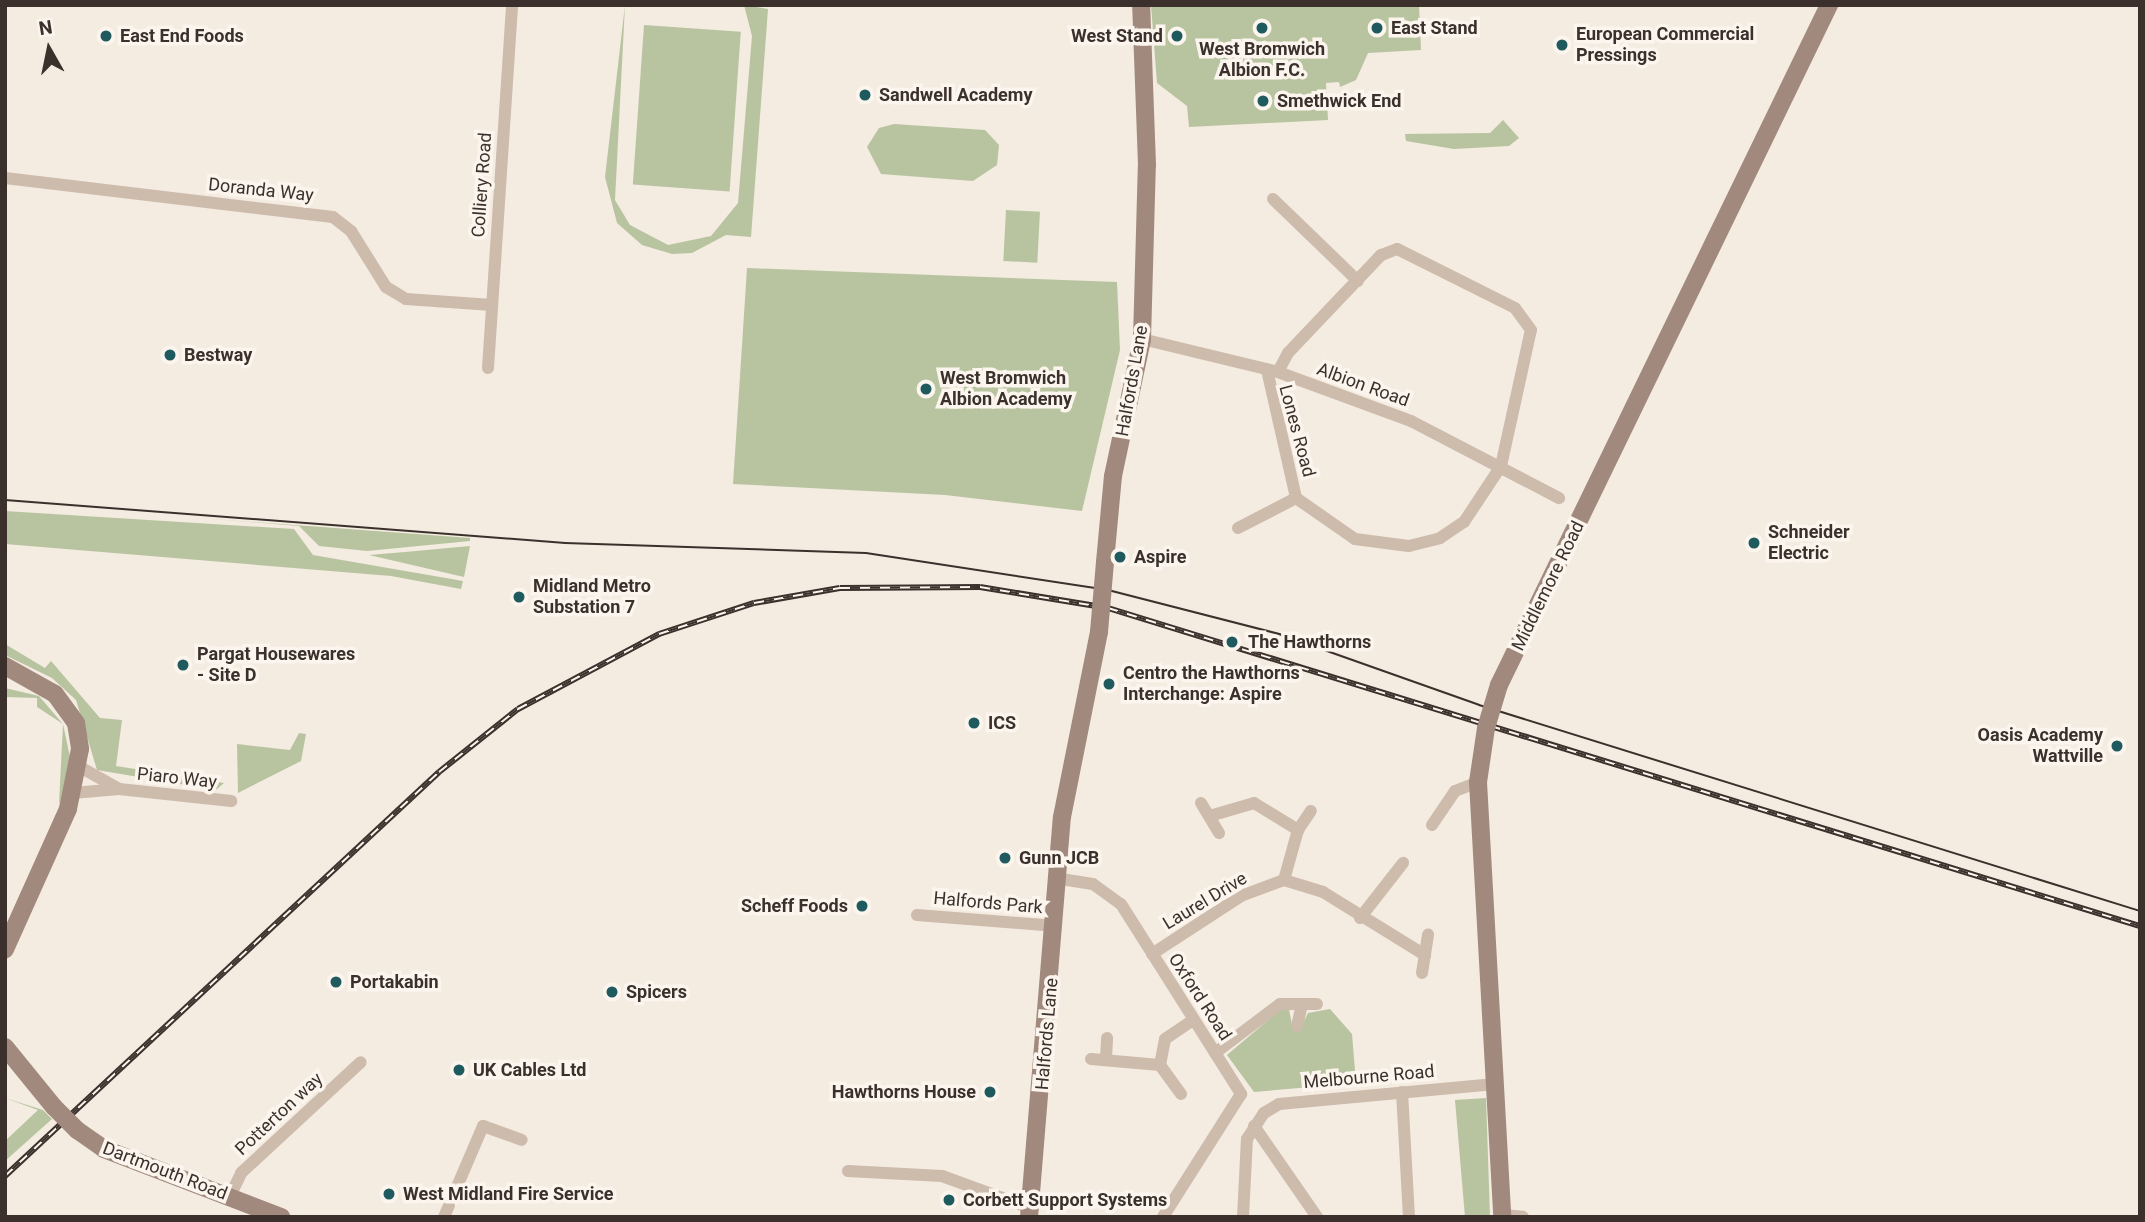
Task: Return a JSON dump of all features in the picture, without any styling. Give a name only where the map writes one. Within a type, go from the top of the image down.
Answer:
[{"type":"street","name":"Colliery Road","points":[[488,368],[512,5]]},
{"type":"street","name":"Halfords Lane","points":[[1030,1212],[1061,878],[1066,792],[1086,713],[1099,632],[1113,476],[1142,339],[1147,153],[1140,5]]},
{"type":"street","name":"Middlemore Road","points":[[1502,1216],[1478,782],[1486,728],[1499,685],[1829,5]]},
{"type":"street","name":"Doranda Way","points":[[5,178],[28,183],[333,217],[351,231],[386,287],[406,299],[492,305]]},
{"type":"street","name":"Doranda Way","points":[[5,187],[28,183]]},
{"type":"street","points":[[1273,199],[1358,281]]},
{"type":"street","name":"Lones Road","points":[[1409,251],[1526,319],[1532,342],[1501,466],[1464,522],[1440,538],[1409,546],[1355,540],[1296,498],[1273,371],[1358,281],[1381,255],[1409,251]]},
{"type":"street","name":"Albion Road","points":[[1142,339],[1273,371],[1411,421],[1559,498]]},
{"type":"street","points":[[1238,528],[1296,498]]},
{"type":"street","points":[[5,666],[14,677],[55,694],[76,723],[80,767],[73,793],[5,948]]},
{"type":"street","name":"Piaro Way","points":[[80,767],[119,789]]},
{"type":"street","points":[[1432,825],[1455,791],[1478,782]]},
{"type":"street","name":"Piaro Way","points":[[73,793],[119,789],[231,801]]},
{"type":"street","points":[[1201,803],[1213,815],[1219,833]]},
{"type":"street","points":[[1213,815],[1254,803],[1298,830]]},
{"type":"street","points":[[1311,811],[1298,830],[1284,880],[1323,892],[1360,918],[1425,955]]},
{"type":"street","points":[[1360,918],[1403,863]]},
{"type":"street","name":"Oxford Road","points":[[1061,878],[1111,892],[1241,1094],[1163,1217]]},
{"type":"street","name":"Laurel Drive","points":[[1152,954],[1241,896],[1284,880]]},
{"type":"street","name":"Halfords Park","points":[[917,915],[1056,926]]},
{"type":"street","points":[[1422,973],[1428,934]]},
{"type":"street","points":[[1215,1054],[1280,1004],[1317,1003]]},
{"type":"street","points":[[1297,1026],[1302,1005]]},
{"type":"street","points":[[1181,1094],[1160,1065],[1165,1039],[1192,1021]]},
{"type":"street","points":[[1106,1059],[1107,1038]]},
{"type":"street","name":"Dartmouth Road","points":[[7,1055],[77,1130],[104,1149],[281,1217]]},
{"type":"street","points":[[1091,1059],[1160,1065]]},
{"type":"street","name":"Potterton way","points":[[230,1196],[241,1173],[361,1062]]},
{"type":"street","name":"Melbourne Road","points":[[1254,1126],[1264,1113],[1288,1101],[1495,1084]]},
{"type":"street","points":[[1402,1092],[1409,1217]]},
{"type":"street","points":[[444,1217],[483,1126],[522,1140]]},
{"type":"street","points":[[1244,1217],[1244,1151],[1254,1126]]},
{"type":"street","points":[[1254,1126],[1317,1217]]},
{"type":"street","points":[[848,1171],[942,1176],[1030,1212]]},
{"type":"street","points":[[1502,1216],[1523,1217]]},
{"type":"green space","points":[[625,5],[615,200],[630,225],[668,245],[711,236],[738,203],[752,36],[744,5],[768,9],[751,237],[726,235],[692,253],[672,254],[642,245],[617,223],[605,177]]},
{"type":"green space","points":[[1151,5],[1419,5],[1421,50],[1368,53],[1356,80],[1340,87],[1339,82],[1326,83],[1328,120],[1189,127],[1187,106],[1157,83]]},
{"type":"green space","points":[[644,25],[741,32],[730,191],[633,185]]},
{"type":"green space","points":[[1503,120],[1519,138],[1509,146],[1454,149],[1406,141],[1405,134],[1490,133]]},
{"type":"green space","points":[[894,124],[985,130],[999,145],[997,165],[973,181],[881,174],[867,147],[879,128]]},
{"type":"green space","points":[[1006,210],[1040,212],[1037,263],[1003,261]]},
{"type":"green space","name":"West Bromwich Albion Academy","points":[[747,268],[1117,282],[1120,350],[1082,511],[945,495],[733,484]]},
{"type":"green space","points":[[5,511],[294,529],[313,555],[463,581],[461,589],[391,576],[5,544]]},
{"type":"green space","points":[[200,518],[470,538],[470,541],[367,551],[319,546],[299,526]]},
{"type":"green space","points":[[470,546],[464,577],[369,555],[405,552]]},
{"type":"green space","points":[[5,644],[45,668],[51,661],[100,718],[122,720],[116,766],[224,783],[216,790],[97,770],[76,700],[52,678],[5,655]]},
{"type":"green space","points":[[5,688],[39,696],[63,724],[37,707],[37,698],[5,697]]},
{"type":"green space","points":[[63,724],[70,757],[59,804]]},
{"type":"green space","points":[[299,733],[306,734],[301,761],[238,793],[237,744],[290,750]]},
{"type":"green space","points":[[1281,1009],[1289,1009],[1292,1025],[1301,1027],[1308,1013],[1330,1009],[1352,1034],[1356,1083],[1254,1092],[1227,1055]]},
{"type":"green space","points":[[5,1098],[43,1110],[52,1119],[5,1161],[5,1141],[38,1110]]},
{"type":"green space","points":[[1486,1098],[1490,1217],[1465,1217],[1455,1100]]},
{"type":"tram line","points":[[5,500],[565,543],[866,553],[1108,590],[1279,634],[1479,705],[2140,911]]},
{"type":"railway","points":[[5,1176],[439,772],[518,709],[659,634],[754,603],[840,588],[980,587],[1108,608],[2140,926]]},
{"type":"place","name":"West Bromwich Albion F.C.","points":[[1262,28]]},
{"type":"place","name":"East Stand","points":[[1377,28]]},
{"type":"place","name":"East End Foods","points":[[106,36]]},
{"type":"place","name":"West Stand","points":[[1177,36]]},
{"type":"place","name":"European Commercial Pressings","points":[[1562,45]]},
{"type":"place","name":"Sandwell Academy","points":[[865,95]]},
{"type":"place","name":"Smethwick End","points":[[1263,101]]},
{"type":"place","name":"Bestway","points":[[170,355]]},
{"type":"place","name":"West Bromwich Albion Academy","points":[[926,389]]},
{"type":"place","name":"Schneider Electric","points":[[1754,543]]},
{"type":"place","name":"Aspire","points":[[1120,557]]},
{"type":"place","name":"Midland Metro Substation 7","points":[[519,597]]},
{"type":"place","name":"The Hawthorns","points":[[1232,642]]},
{"type":"place","name":"Pargat Housewares - Site D","points":[[183,665]]},
{"type":"place","name":"Centro the Hawthorns Interchange: Aspire","points":[[1109,684]]},
{"type":"place","name":"ICS","points":[[974,723]]},
{"type":"place","name":"Oasis Academy Wattville","points":[[2117,746]]},
{"type":"place","name":"Gunn JCB","points":[[1005,858]]},
{"type":"place","name":"Scheff Foods","points":[[862,906]]},
{"type":"place","name":"Portakabin","points":[[336,982]]},
{"type":"place","name":"Spicers","points":[[612,992]]},
{"type":"place","name":"UK Cables Ltd","points":[[459,1070]]},
{"type":"place","name":"Hawthorns House","points":[[990,1092]]},
{"type":"place","name":"West Midland Fire Service","points":[[389,1194]]},
{"type":"place","name":"Corbett Support Systems","points":[[949,1200]]}]
